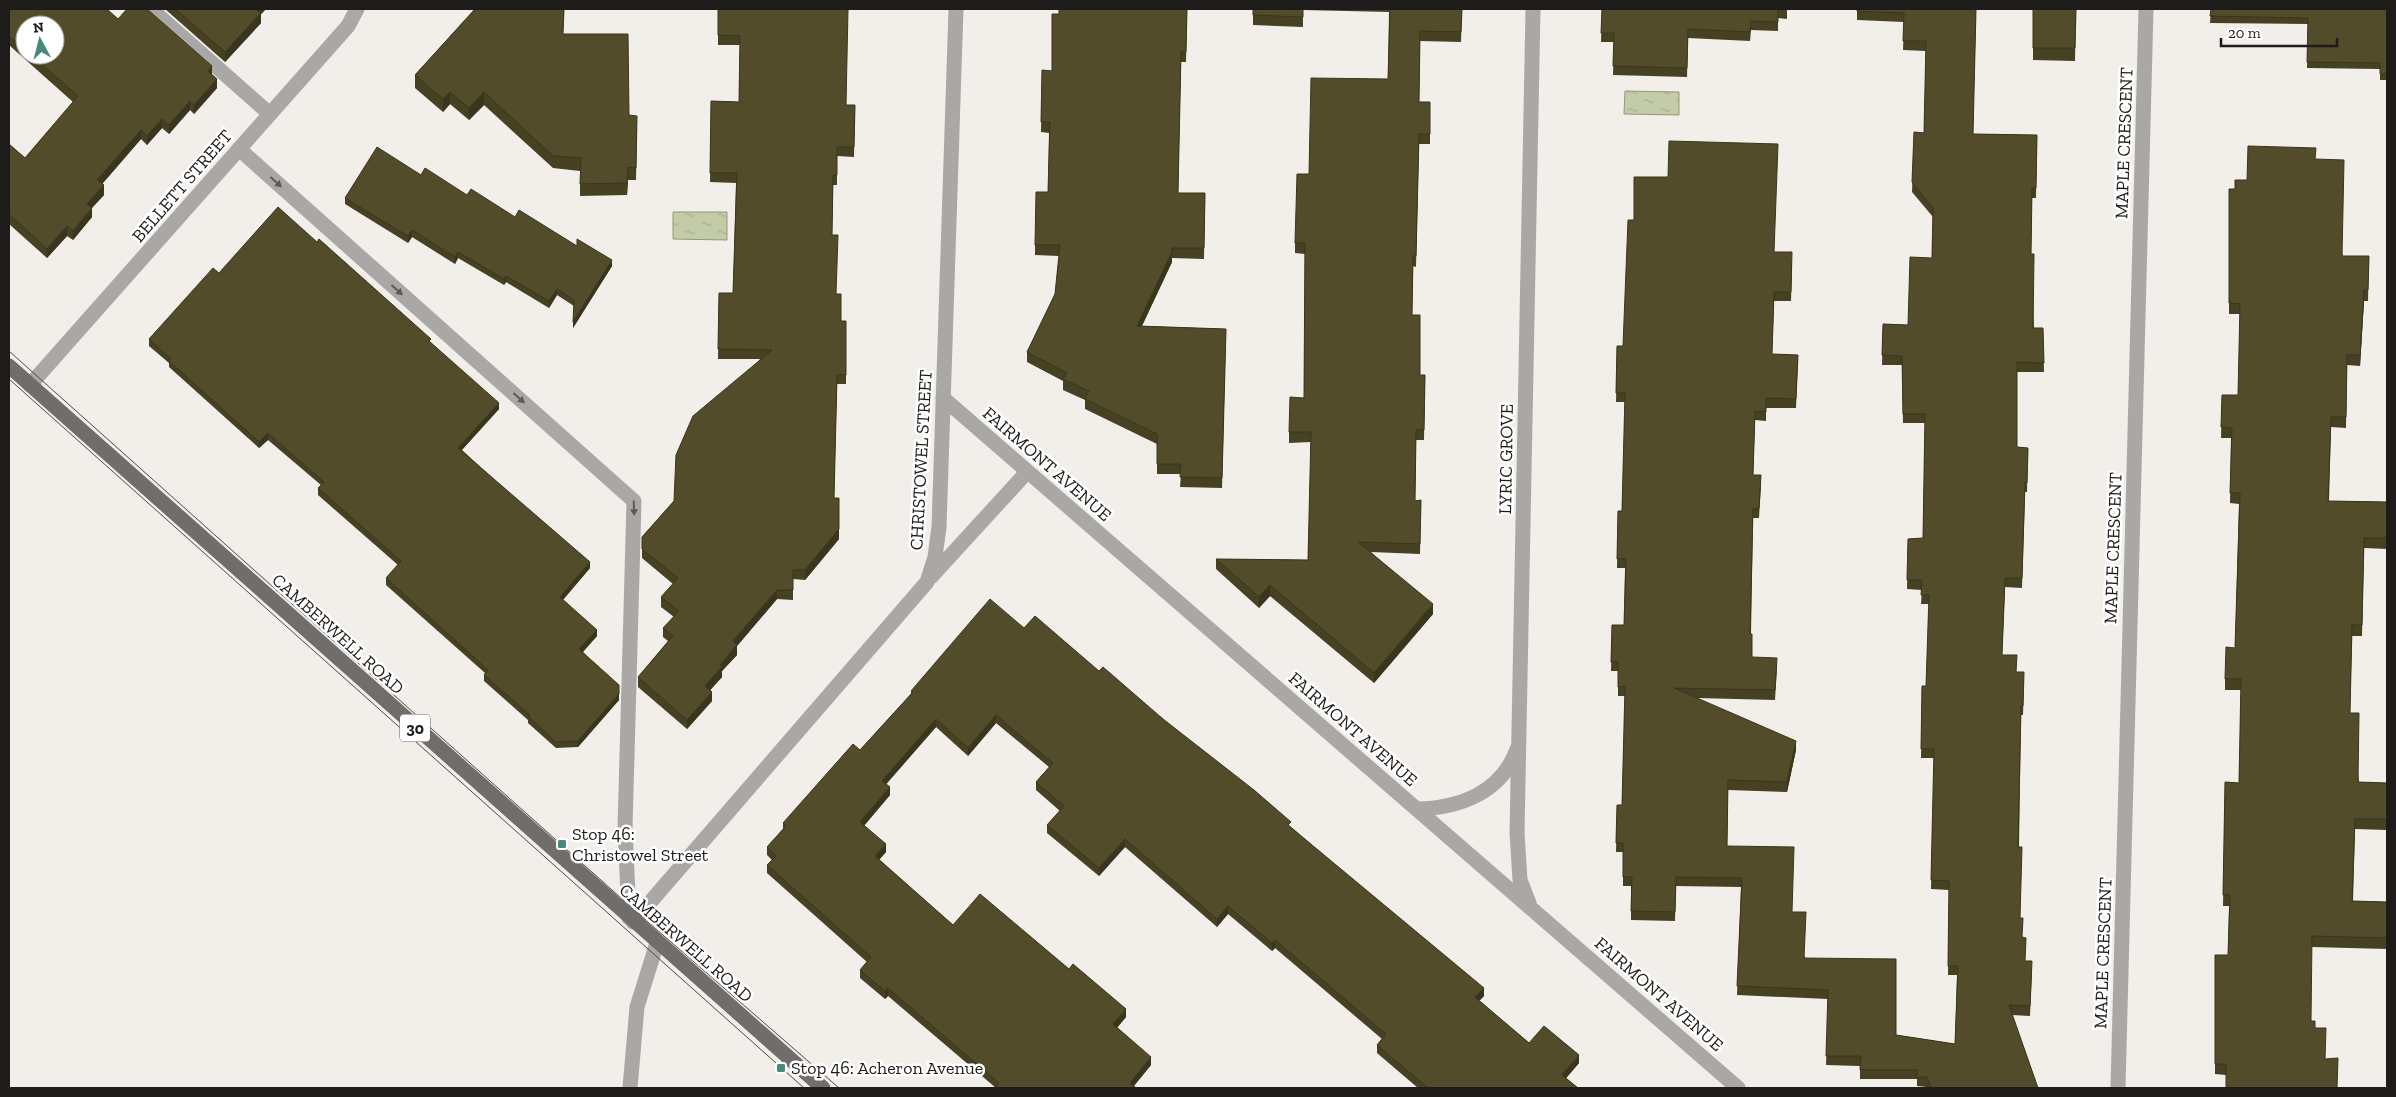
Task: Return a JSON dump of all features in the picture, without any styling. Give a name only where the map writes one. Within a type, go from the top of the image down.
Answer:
[{"type":"main road","name":"CAMBERWELL ROAD","points":[[9,366],[631,920],[823,1088]]},
{"type":"street","points":[[151,9],[270,114]]},
{"type":"street","name":"BELLETT STREET","points":[[30,384],[348,26],[357,9]]},
{"type":"street","name":"CHRISTOWEL STREET","points":[[631,920],[927,582],[938,543],[956,9]]},
{"type":"street","name":"LYRIC GROVE","points":[[1532,908],[1522,886],[1518,868],[1533,9]]},
{"type":"street","name":"MAPLE CRESCENT","points":[[2118,1088],[2146,9]]},
{"type":"street","points":[[239,149],[634,501],[625,828],[631,920]]},
{"type":"street","name":"FAIRMONT AVENUE","points":[[943,398],[1738,1088]]},
{"type":"street","points":[[927,582],[1027,472]]},
{"type":"street","points":[[1418,809],[1458,804],[1482,793],[1510,766],[1520,741]]},
{"type":"street","points":[[630,1088],[633,1031],[637,1007],[657,943]]},
{"type":"water","points":[[1625,91],[1679,92],[1679,115],[1624,114]]},
{"type":"water","points":[[673,212],[727,212],[727,240],[673,239]]},
{"type":"building","points":[[9,9],[107,9],[118,19],[127,9],[147,9],[212,66],[208,71],[217,79],[194,105],[190,101],[169,125],[162,119],[147,136],[141,130],[97,180],[104,185],[87,204],[92,208],[73,231],[67,226],[47,249],[9,214],[9,144],[25,158],[78,96],[42,65],[65,65],[65,15],[15,15],[15,41],[9,36]]},
{"type":"building","points":[[175,9],[256,9],[261,13],[225,52]]},
{"type":"building","points":[[475,9],[564,9],[563,34],[628,34],[629,115],[637,116],[636,168],[628,167],[627,183],[580,184],[581,158],[553,156],[484,92],[469,108],[450,92],[443,99],[415,75]]},
{"type":"building","points":[[718,9],[848,9],[846,105],[855,105],[854,147],[837,147],[837,175],[833,175],[832,235],[838,235],[836,294],[841,294],[841,321],[846,321],[846,375],[837,375],[834,498],[839,498],[839,529],[805,570],[793,570],[793,590],[777,590],[733,641],[737,645],[720,665],[722,667],[705,686],[712,692],[687,720],[638,677],[673,636],[663,628],[679,611],[661,597],[678,578],[642,549],[642,537],[674,501],[676,455],[693,416],[772,350],[718,349],[719,293],[733,293],[737,173],[710,173],[711,101],[739,102],[740,36],[718,35]]},
{"type":"building","points":[[1059,9],[1187,9],[1186,52],[1181,52],[1178,193],[1205,193],[1204,248],[1172,248],[1172,252],[1137,326],[1226,329],[1222,478],[1180,477],[1181,464],[1157,464],[1157,434],[1085,399],[1089,391],[1063,379],[1067,373],[1027,352],[1055,294],[1060,245],[1035,245],[1036,192],[1048,192],[1050,122],[1041,122],[1042,70],[1052,71],[1052,14],[1059,14]]},
{"type":"building","points":[[1253,9],[1303,9],[1303,17],[1253,15]]},
{"type":"building","points":[[1390,9],[1462,9],[1461,32],[1420,31],[1419,102],[1430,102],[1430,134],[1419,134],[1416,256],[1413,256],[1412,315],[1420,315],[1420,375],[1425,375],[1424,430],[1416,430],[1415,501],[1421,500],[1420,544],[1358,542],[1433,604],[1374,673],[1270,585],[1259,597],[1216,559],[1308,560],[1311,432],[1289,432],[1290,397],[1304,398],[1305,243],[1295,243],[1297,174],[1309,174],[1311,78],[1388,79]]},
{"type":"building","points":[[1602,9],[1778,9],[1778,22],[1751,21],[1750,32],[1688,29],[1687,68],[1613,66],[1614,33],[1601,33]]},
{"type":"building","points":[[1857,9],[1976,9],[1973,134],[2037,135],[2036,188],[2032,188],[2031,254],[2034,254],[2033,328],[2043,328],[2044,363],[2017,362],[2017,447],[2028,448],[2027,483],[2025,482],[2022,578],[2005,578],[2002,655],[2017,655],[2016,672],[2024,672],[2023,706],[2021,706],[2018,847],[2022,847],[2020,918],[2023,918],[2022,937],[2026,938],[2025,961],[2032,961],[2030,1006],[2009,1005],[2038,1088],[1931,1088],[1927,1077],[1917,1077],[1917,1070],[1860,1070],[1861,1056],[1826,1056],[1828,990],[1737,986],[1742,878],[1676,877],[1675,912],[1631,911],[1632,877],[1623,877],[1623,843],[1616,843],[1617,805],[1622,805],[1625,687],[1618,687],[1618,662],[1611,662],[1612,625],[1624,625],[1626,559],[1617,559],[1618,511],[1622,511],[1625,393],[1616,393],[1617,346],[1623,346],[1628,220],[1634,220],[1634,177],[1668,177],[1669,141],[1778,144],[1774,252],[1792,252],[1791,292],[1774,292],[1772,354],[1798,355],[1796,399],[1766,398],[1766,412],[1755,411],[1753,475],[1761,475],[1759,508],[1753,509],[1750,634],[1752,634],[1752,657],[1777,658],[1775,690],[1674,688],[1796,741],[1787,782],[1728,780],[1727,846],[1794,847],[1792,912],[1806,912],[1804,958],[1896,959],[1896,1035],[1955,1044],[1958,966],[1948,966],[1949,881],[1931,880],[1934,749],[1921,749],[1922,686],[1926,686],[1929,595],[1921,595],[1922,580],[1907,580],[1908,539],[1923,538],[1925,414],[1903,414],[1902,356],[1882,355],[1883,324],[1908,325],[1910,257],[1932,258],[1933,208],[1912,182],[1914,132],[1924,133],[1926,41],[1903,41],[1904,13],[1857,11]]},
{"type":"building","points":[[2033,9],[2076,9],[2075,48],[2033,48]]},
{"type":"building","points":[[2211,9],[2387,9],[2387,74],[2380,74],[2380,63],[2307,62],[2308,18],[2210,16]]},
{"type":"building","points":[[2248,146],[2316,148],[2315,159],[2344,160],[2342,256],[2369,256],[2368,290],[2364,290],[2360,355],[2347,355],[2346,417],[2331,417],[2328,501],[2387,502],[2387,538],[2364,538],[2362,625],[2352,625],[2350,713],[2359,713],[2358,782],[2387,783],[2387,819],[2355,819],[2352,901],[2387,902],[2387,938],[2312,936],[2311,1021],[2315,1021],[2315,1028],[2326,1028],[2325,1059],[2338,1058],[2337,1088],[2226,1088],[2226,1064],[2215,1064],[2215,955],[2228,955],[2230,895],[2223,895],[2225,782],[2239,783],[2241,679],[2225,679],[2226,647],[2235,648],[2240,493],[2230,493],[2232,428],[2221,427],[2222,395],[2238,395],[2240,304],[2229,303],[2229,189],[2235,189],[2235,180],[2247,180]]},
{"type":"building","points":[[377,147],[421,175],[425,168],[467,195],[471,189],[515,217],[519,210],[577,246],[577,239],[612,260],[573,322],[574,300],[557,289],[549,301],[506,276],[504,279],[458,252],[455,257],[412,230],[408,236],[345,198]]},
{"type":"building","points":[[278,207],[317,242],[319,239],[431,339],[429,341],[499,403],[458,448],[590,562],[560,597],[597,630],[579,649],[619,685],[619,694],[578,741],[556,742],[528,716],[530,715],[484,675],[488,670],[386,578],[401,561],[318,488],[324,482],[268,433],[259,442],[169,361],[171,359],[149,339],[213,268],[219,273]]},
{"type":"building","points":[[990,599],[1024,628],[1035,616],[1099,671],[1103,667],[1163,719],[1254,790],[1291,822],[1288,825],[1484,988],[1475,997],[1529,1043],[1544,1026],[1579,1055],[1562,1075],[1578,1088],[1428,1088],[1377,1045],[1386,1034],[1275,940],[1272,943],[1228,906],[1217,919],[1125,839],[1099,868],[1047,825],[1064,806],[1036,782],[1053,763],[996,715],[968,748],[936,719],[882,781],[890,787],[860,822],[886,844],[875,856],[953,925],[980,894],[1069,969],[1073,964],[1126,1009],[1113,1024],[1151,1057],[1130,1083],[1136,1088],[999,1088],[996,1086],[999,1083],[888,988],[885,991],[860,970],[871,957],[767,865],[776,856],[767,847],[786,826],[783,823],[853,744],[860,750],[913,692],[911,691]]},
{"type":"tram line","points":[[9,351],[640,915],[839,1088]]},
{"type":"tram line","points":[[9,379],[804,1088]]},
{"type":"place","name":"Stop 46: Christowel Street","points":[[562,844]]},
{"type":"place","name":"Stop 46: Acheron Avenue","points":[[781,1068]]}]
